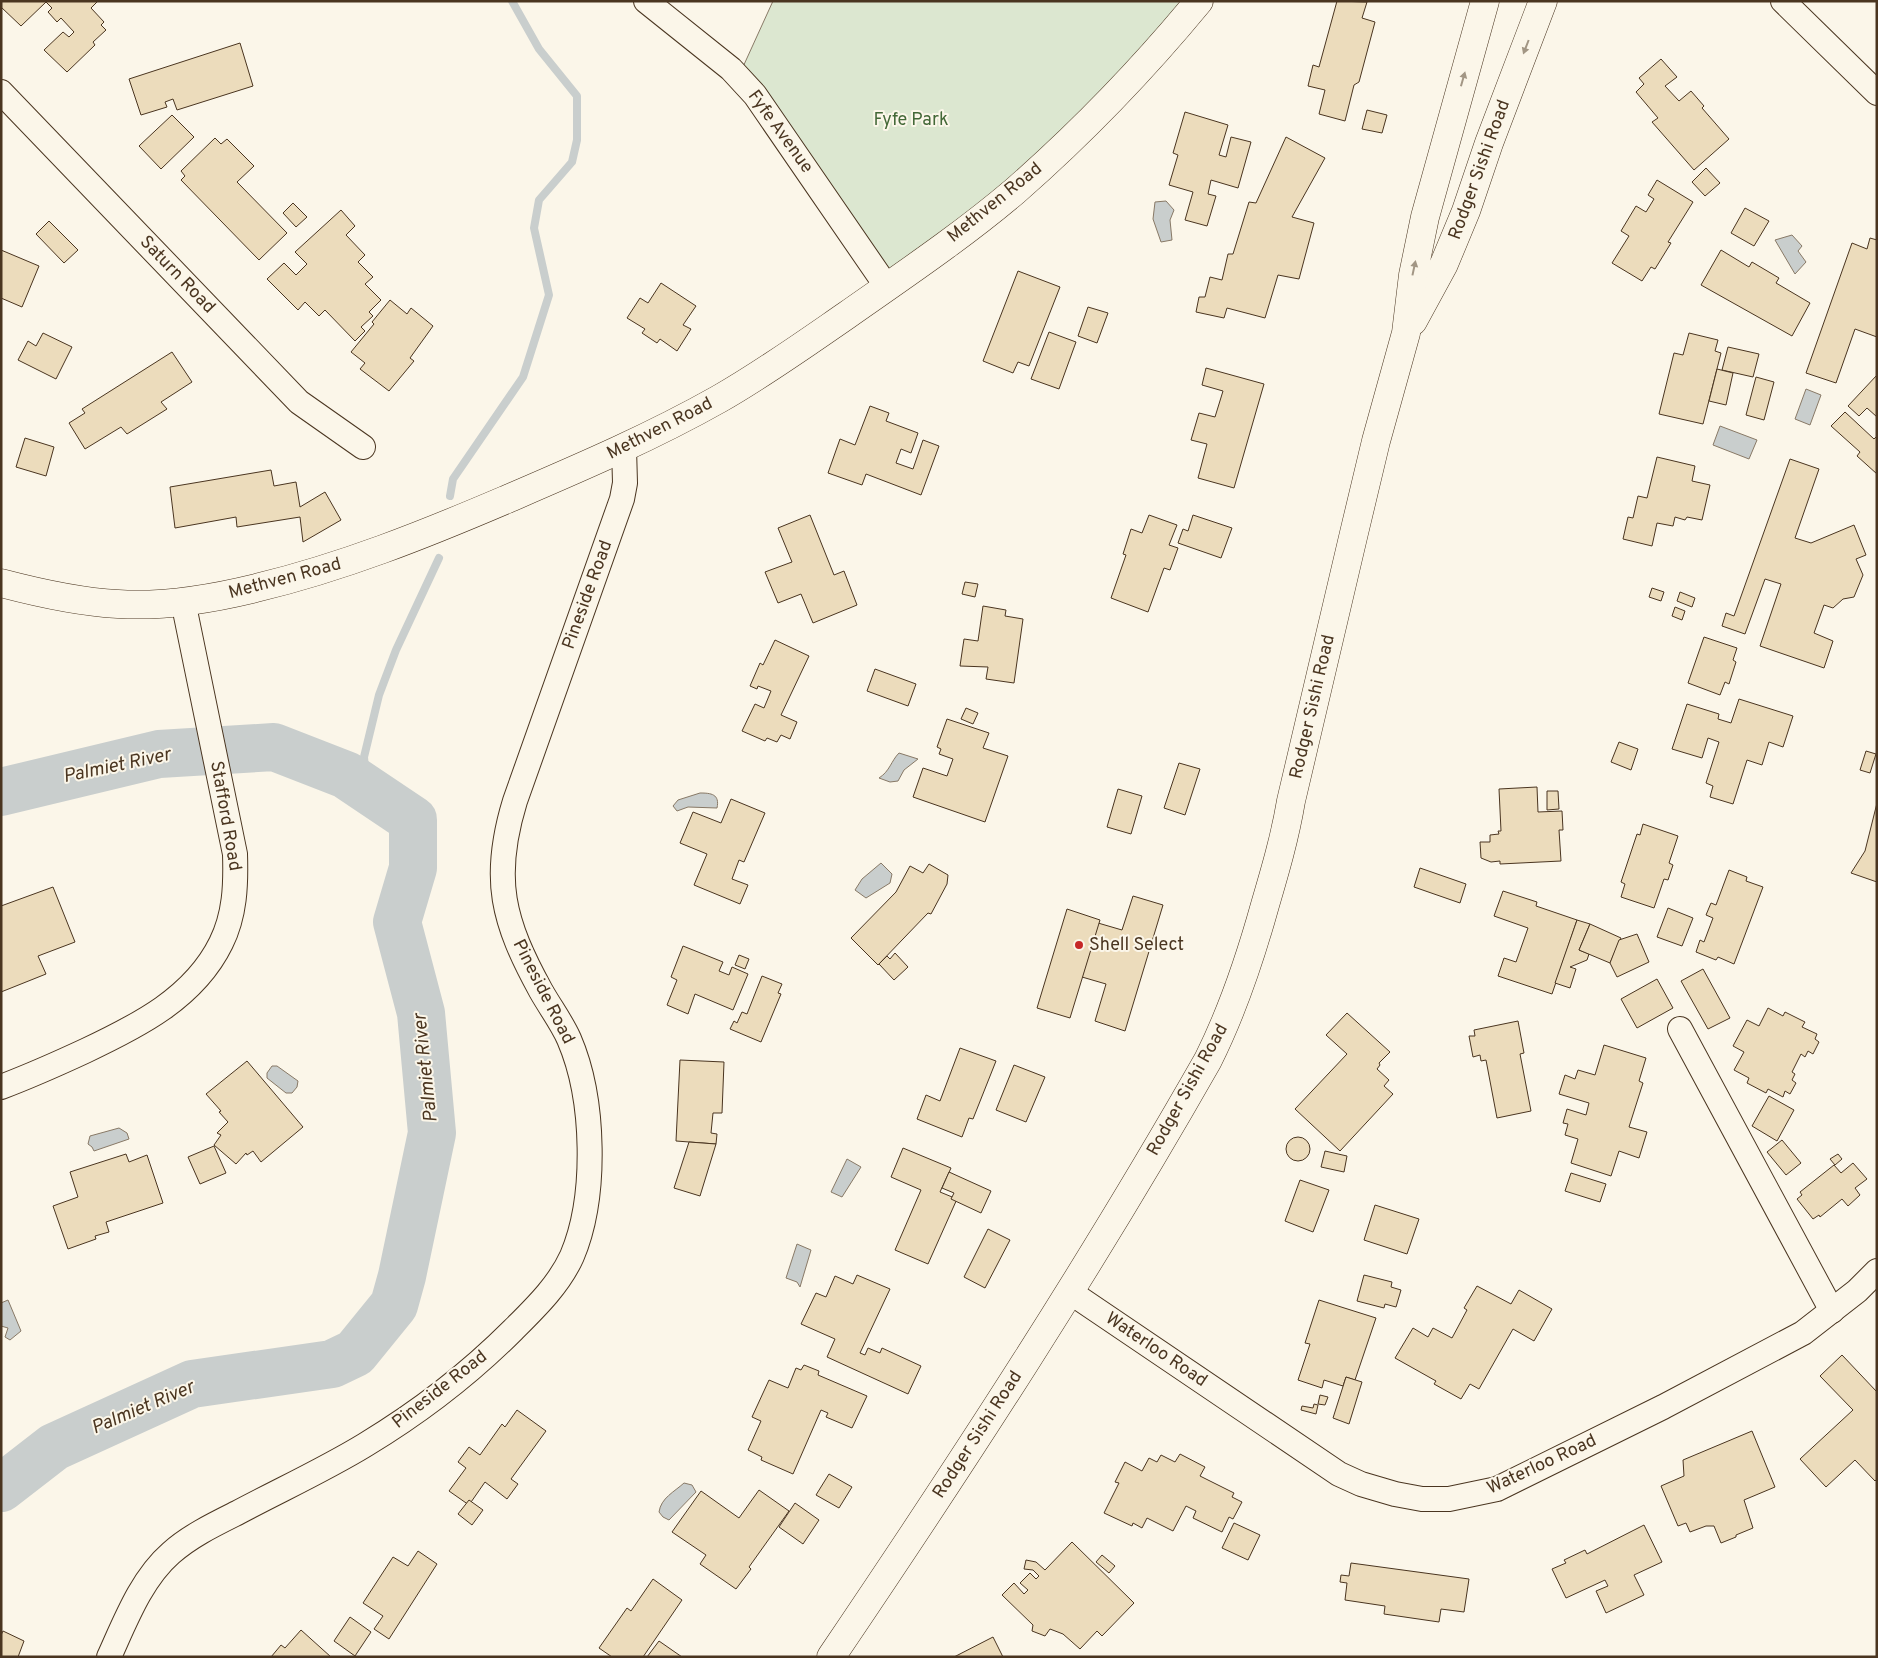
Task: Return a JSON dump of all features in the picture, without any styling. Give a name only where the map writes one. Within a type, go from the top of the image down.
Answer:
[{"type":"main road","name":"Methven Road","points":[[1,583],[32,591],[117,604],[161,604],[229,594],[284,581],[360,559],[448,524],[624,448],[749,382],[887,287],[965,230],[1016,190],[1106,104],[1164,43],[1199,1]]},
{"type":"main road","name":"Rodger Sishi Road","points":[[831,1657],[934,1503],[1070,1292],[1220,1037],[1248,966],[1285,838],[1291,801],[1354,533],[1376,442],[1406,333],[1413,275],[1425,217],[1485,1]]},
{"type":"main road","name":"Rodger Sishi Road","points":[[1406,333],[1444,264],[1466,211],[1489,143],[1543,1]]},
{"type":"street","name":"Fyfe Avenue","points":[[646,1],[731,69],[755,95],[887,287]]},
{"type":"street","points":[[1783,1],[1877,94]]},
{"type":"street","name":"Saturn Road","points":[[1,92],[299,402],[363,447]]},
{"type":"street","name":"Pineside Road","points":[[108,1657],[133,1605],[153,1572],[170,1553],[218,1523],[364,1446],[417,1411],[498,1345],[558,1281],[571,1258],[583,1227],[586,1202],[590,1162],[587,1111],[579,1070],[569,1039],[522,956],[512,931],[502,889],[502,858],[506,831],[515,801],[622,499],[625,483],[624,448]]},
{"type":"street","name":"Stafford Road","points":[[1,1087],[48,1068],[150,1018],[182,994],[205,970],[222,942],[232,915],[236,885],[235,854],[183,601]]},
{"type":"street","points":[[1680,1028],[1832,1311]]},
{"type":"street","name":"Waterloo Road","points":[[1070,1292],[1339,1474],[1361,1484],[1395,1494],[1422,1499],[1449,1499],[1497,1488],[1672,1403],[1803,1332],[1857,1291],[1877,1271]]},
{"type":"green space","name":"Fyfe Park","points":[[773,1],[1196,1],[1122,86],[883,287],[737,80]]},
{"type":"shaded area","points":[[1166,201],[1174,210],[1170,220],[1172,240],[1161,242],[1153,219],[1155,202]]},
{"type":"shaded area","points":[[1792,235],[1802,246],[1798,251],[1806,262],[1795,274],[1775,240]]},
{"type":"shaded area","points":[[1806,389],[1821,395],[1810,425],[1795,419]]},
{"type":"shaded area","points":[[1720,426],[1757,440],[1749,459],[1713,445]]},
{"type":"shaded area","points":[[899,753],[918,759],[904,770],[898,781],[890,782],[879,778],[886,772]]},
{"type":"shaded area","points":[[700,793],[714,795],[718,803],[717,808],[688,807],[677,811],[673,806],[678,800]]},
{"type":"shaded area","points":[[881,863],[892,874],[890,883],[866,898],[855,890],[862,879]]},
{"type":"shaded area","points":[[272,1066],[277,1066],[298,1081],[297,1087],[292,1093],[286,1093],[267,1078],[267,1073]]},
{"type":"shaded area","points":[[119,1128],[127,1133],[129,1139],[94,1151],[88,1144],[90,1136]]},
{"type":"shaded area","points":[[847,1159],[861,1167],[842,1197],[831,1192]]},
{"type":"shaded area","points":[[797,1244],[811,1250],[800,1287],[797,1282],[786,1278]]},
{"type":"shaded area","points":[[8,1300],[21,1331],[10,1340],[5,1337],[8,1328],[1,1326],[1,1303]]},
{"type":"shaded area","points":[[684,1483],[692,1485],[696,1492],[669,1520],[663,1517],[659,1512],[662,1503]]},
{"type":"building","points":[[1,1],[98,1],[91,8],[104,22],[101,25],[106,30],[93,42],[95,45],[67,72],[44,50],[63,32],[69,37],[74,32],[61,18],[57,22],[48,12],[52,8],[46,2],[21,26],[1,7]]},
{"type":"building","points":[[1337,1],[1367,2],[1362,18],[1375,22],[1359,82],[1354,85],[1345,121],[1319,114],[1325,90],[1308,86],[1313,65],[1319,67]]},
{"type":"building","points":[[240,43],[253,86],[177,110],[173,99],[165,102],[167,107],[141,115],[129,79]]},
{"type":"building","points":[[1661,59],[1677,77],[1665,86],[1679,101],[1691,91],[1704,106],[1702,108],[1729,139],[1694,170],[1652,122],[1658,118],[1636,92],[1644,84],[1639,78]]},
{"type":"building","points":[[1367,110],[1387,115],[1382,133],[1362,129]]},
{"type":"building","points":[[1185,112],[1228,125],[1219,155],[1226,157],[1231,137],[1251,142],[1238,188],[1211,180],[1208,194],[1216,196],[1207,226],[1185,220],[1193,192],[1169,185],[1178,155],[1173,153]]},
{"type":"building","points":[[172,115],[194,137],[161,169],[139,146]]},
{"type":"building","points":[[1286,137],[1325,158],[1292,217],[1314,223],[1299,279],[1278,275],[1265,318],[1227,308],[1224,318],[1196,312],[1199,297],[1205,297],[1210,277],[1222,280],[1228,254],[1233,254],[1249,202],[1256,203]]},
{"type":"building","points":[[215,138],[221,144],[227,139],[254,166],[237,182],[287,233],[259,260],[181,180],[185,176],[181,171]]},
{"type":"building","points":[[1706,168],[1720,183],[1705,196],[1692,182]]},
{"type":"building","points":[[1657,180],[1693,202],[1668,242],[1671,243],[1655,269],[1651,267],[1642,281],[1612,263],[1629,236],[1621,231],[1636,206],[1646,212],[1654,199],[1648,195]]},
{"type":"building","points":[[293,203],[307,217],[296,227],[283,213]]},
{"type":"building","points":[[1745,208],[1769,221],[1754,246],[1731,233]]},
{"type":"building","points":[[341,210],[355,226],[346,235],[365,255],[358,262],[373,277],[365,284],[381,300],[369,312],[373,316],[361,327],[365,331],[355,341],[325,310],[319,316],[305,302],[298,310],[267,279],[284,263],[296,275],[307,264],[295,252]]},
{"type":"building","points":[[49,221],[78,250],[64,263],[36,234]]},
{"type":"building","points":[[1870,238],[1877,240],[1877,337],[1855,329],[1836,383],[1806,373],[1852,243],[1867,249]]},
{"type":"building","points":[[1,250],[39,266],[22,307],[1,298]]},
{"type":"building","points":[[1721,250],[1749,267],[1752,262],[1779,278],[1776,283],[1810,303],[1792,336],[1701,285]]},
{"type":"building","points":[[1018,271],[1060,287],[1029,366],[1018,362],[1013,373],[983,361]]},
{"type":"building","points":[[661,283],[696,306],[683,325],[691,329],[677,351],[660,339],[657,343],[642,333],[645,329],[627,318],[640,298],[648,303]]},
{"type":"building","points":[[390,300],[407,314],[411,308],[433,326],[410,358],[414,361],[389,391],[360,369],[365,363],[351,352],[374,324],[372,322]]},
{"type":"building","points":[[1088,307],[1108,313],[1097,343],[1078,336]]},
{"type":"building","points":[[1049,332],[1076,342],[1059,389],[1031,379]]},
{"type":"building","points":[[43,333],[72,347],[56,379],[18,360],[28,341],[36,346]]},
{"type":"building","points":[[1689,333],[1718,340],[1715,351],[1721,353],[1703,424],[1659,414],[1674,353],[1683,355]]},
{"type":"building","points":[[1728,347],[1759,354],[1753,377],[1722,370]]},
{"type":"building","points":[[172,352],[192,382],[161,402],[167,409],[127,434],[121,427],[85,449],[69,423],[85,413],[82,409]]},
{"type":"building","points":[[1206,368],[1264,384],[1234,488],[1198,478],[1207,444],[1191,440],[1199,413],[1215,417],[1223,391],[1202,385]]},
{"type":"building","points":[[1717,369],[1733,373],[1726,405],[1709,401]]},
{"type":"building","points":[[1877,375],[1877,417],[1867,408],[1859,416],[1848,406]]},
{"type":"building","points":[[1756,377],[1774,382],[1764,420],[1746,415]]},
{"type":"building","points":[[870,406],[889,413],[886,421],[918,433],[911,453],[901,449],[896,463],[913,469],[923,440],[939,446],[921,495],[866,474],[862,485],[828,473],[840,439],[855,445]]},
{"type":"building","points":[[1845,412],[1874,439],[1877,436],[1877,474],[1857,456],[1860,452],[1831,426]]},
{"type":"building","points":[[25,438],[54,447],[46,476],[16,467]]},
{"type":"building","points":[[1657,457],[1695,466],[1692,481],[1710,485],[1702,520],[1687,517],[1685,520],[1675,517],[1673,526],[1657,523],[1652,546],[1623,539],[1628,517],[1633,518],[1638,496],[1647,498]]},
{"type":"building","points":[[1790,459],[1819,469],[1795,538],[1811,543],[1854,525],[1866,555],[1856,559],[1863,575],[1854,597],[1843,599],[1833,608],[1824,605],[1814,633],[1833,641],[1824,668],[1760,646],[1781,584],[1765,579],[1745,634],[1722,626],[1726,613],[1734,616]]},
{"type":"building","points":[[271,470],[274,486],[296,482],[300,507],[325,492],[341,520],[303,542],[300,517],[237,527],[236,517],[175,528],[170,487]]},
{"type":"building","points":[[810,515],[834,575],[844,571],[857,605],[813,623],[801,594],[778,603],[765,572],[792,562],[778,528]]},
{"type":"building","points":[[1149,515],[1177,525],[1169,545],[1178,548],[1170,570],[1164,568],[1148,612],[1111,598],[1126,555],[1123,554],[1131,529],[1142,533]]},
{"type":"building","points":[[1193,515],[1232,528],[1221,558],[1178,543],[1183,529],[1188,531]]},
{"type":"building","points":[[965,582],[978,584],[975,597],[962,594]]},
{"type":"building","points":[[1652,588],[1664,592],[1661,601],[1649,597]]},
{"type":"building","points":[[1680,592],[1695,598],[1692,607],[1677,601]]},
{"type":"building","points":[[983,606],[1006,610],[1005,616],[1023,619],[1014,683],[986,679],[988,667],[960,666],[964,639],[978,641]]},
{"type":"building","points":[[1675,607],[1685,611],[1682,620],[1672,616]]},
{"type":"building","points":[[1704,637],[1737,648],[1733,660],[1736,662],[1729,684],[1725,682],[1720,695],[1688,683]]},
{"type":"building","points":[[775,640],[809,656],[781,715],[797,722],[790,739],[781,735],[777,742],[767,738],[765,741],[742,731],[755,704],[764,708],[771,691],[758,686],[757,689],[750,686],[760,663],[763,665]]},
{"type":"building","points":[[875,669],[916,684],[908,706],[867,691]]},
{"type":"building","points":[[1739,699],[1793,716],[1783,747],[1769,742],[1762,765],[1747,760],[1733,804],[1710,797],[1713,786],[1706,783],[1719,742],[1708,738],[1702,758],[1672,749],[1687,704],[1719,714],[1718,719],[1731,723]]},
{"type":"building","points":[[966,708],[978,713],[973,724],[961,719]]},
{"type":"building","points":[[947,719],[989,733],[983,748],[1008,756],[985,822],[913,797],[923,768],[947,776],[953,759],[939,754],[941,749],[937,747]]},
{"type":"building","points":[[1619,742],[1638,749],[1631,770],[1611,762]]},
{"type":"building","points":[[1866,751],[1876,754],[1870,773],[1860,770]]},
{"type":"building","points":[[1179,763],[1200,769],[1185,815],[1164,808]]},
{"type":"building","points":[[1537,787],[1538,812],[1562,811],[1563,830],[1559,830],[1561,861],[1500,864],[1500,861],[1491,862],[1481,858],[1480,842],[1490,842],[1490,835],[1499,834],[1498,831],[1501,831],[1499,789]]},
{"type":"building","points":[[1118,789],[1142,796],[1131,834],[1107,827]]},
{"type":"building","points":[[1547,791],[1558,791],[1559,809],[1547,810]]},
{"type":"building","points":[[731,799],[765,813],[744,862],[739,860],[732,879],[748,885],[740,904],[694,885],[707,854],[680,843],[693,812],[721,823]]},
{"type":"building","points":[[1877,803],[1877,882],[1851,873],[1865,851]]},
{"type":"building","points":[[1643,824],[1678,836],[1669,863],[1673,865],[1668,880],[1664,879],[1654,908],[1621,897],[1625,884],[1621,882],[1637,834],[1640,835]]},
{"type":"building","points":[[929,864],[948,875],[947,884],[931,914],[928,913],[878,965],[851,938],[896,892],[910,866],[923,873]]},
{"type":"building","points":[[1420,868],[1466,884],[1460,903],[1414,887]]},
{"type":"building","points":[[1729,870],[1747,877],[1746,881],[1763,887],[1734,964],[1718,957],[1716,960],[1696,952],[1700,940],[1704,942],[1713,918],[1706,915],[1711,903],[1716,905]]},
{"type":"building","points":[[53,887],[75,942],[38,956],[46,974],[1,992],[1,906]]},
{"type":"building","points":[[1503,891],[1537,902],[1536,906],[1577,920],[1552,994],[1498,976],[1504,958],[1516,962],[1528,928],[1494,916]]},
{"type":"building","points":[[1133,896],[1163,905],[1125,1031],[1095,1021],[1106,984],[1082,977],[1098,923],[1122,930]]},
{"type":"building","points":[[1668,908],[1693,918],[1682,946],[1657,937]]},
{"type":"building","points":[[1067,909],[1100,920],[1070,1018],[1037,1008]]},
{"type":"building","points":[[1577,920],[1590,924],[1579,950],[1589,954],[1587,960],[1570,967],[1576,969],[1570,988],[1555,983]]},
{"type":"building","points":[[1590,924],[1621,938],[1610,963],[1579,950]]},
{"type":"building","points":[[1637,934],[1649,962],[1617,977],[1610,963],[1619,940]]},
{"type":"building","points":[[683,946],[723,962],[719,971],[729,975],[732,967],[748,974],[733,1010],[695,994],[688,1014],[667,1005],[677,980],[671,977]]},
{"type":"building","points":[[895,953],[908,967],[894,980],[879,964],[887,956],[890,959]]},
{"type":"building","points":[[739,955],[749,959],[745,969],[735,965]]},
{"type":"building","points":[[1703,969],[1730,1018],[1708,1029],[1681,981]]},
{"type":"building","points":[[762,976],[782,984],[778,993],[781,994],[761,1042],[730,1029],[734,1021],[737,1023],[742,1012],[747,1014]]},
{"type":"building","points":[[1657,979],[1673,1008],[1637,1028],[1621,999]]},
{"type":"building","points":[[1768,1008],[1783,1016],[1785,1012],[1805,1022],[1802,1027],[1817,1034],[1815,1039],[1819,1042],[1813,1054],[1808,1051],[1805,1057],[1801,1054],[1792,1072],[1795,1074],[1792,1080],[1796,1083],[1790,1094],[1785,1091],[1783,1097],[1768,1089],[1766,1093],[1747,1083],[1749,1078],[1734,1070],[1744,1052],[1733,1046],[1747,1020],[1759,1026]]},
{"type":"building","points":[[1347,1013],[1390,1052],[1379,1063],[1380,1065],[1377,1069],[1389,1080],[1384,1086],[1393,1094],[1340,1151],[1295,1109],[1347,1054],[1326,1035]]},
{"type":"building","points":[[1518,1021],[1524,1053],[1520,1054],[1531,1111],[1497,1118],[1486,1060],[1481,1061],[1480,1055],[1473,1057],[1469,1036],[1475,1036],[1474,1030]]},
{"type":"building","points":[[1604,1045],[1646,1058],[1639,1081],[1643,1083],[1629,1127],[1647,1132],[1639,1158],[1619,1151],[1611,1176],[1571,1163],[1578,1139],[1565,1135],[1568,1124],[1563,1123],[1567,1109],[1586,1115],[1589,1103],[1559,1094],[1565,1075],[1575,1079],[1578,1070],[1595,1075]]},
{"type":"building","points":[[960,1048],[996,1061],[973,1119],[969,1118],[962,1137],[917,1119],[926,1095],[940,1101]]},
{"type":"building","points":[[680,1060],[724,1062],[722,1113],[713,1113],[711,1133],[717,1134],[716,1144],[676,1141]]},
{"type":"building","points":[[247,1061],[303,1127],[261,1162],[253,1151],[247,1155],[246,1153],[236,1164],[214,1145],[221,1135],[217,1133],[228,1122],[206,1094]]},
{"type":"building","points":[[1014,1065],[1045,1077],[1026,1122],[996,1110]]},
{"type":"building","points":[[1769,1096],[1794,1110],[1777,1141],[1752,1126]]},
{"type":"building","points":[[1298,1137],[1303,1138],[1309,1144],[1309,1154],[1303,1160],[1298,1161],[1293,1160],[1287,1154],[1286,1149],[1287,1144],[1293,1138]]},
{"type":"building","points":[[1782,1140],[1801,1163],[1786,1175],[1767,1152]]},
{"type":"building","points":[[689,1142],[716,1144],[700,1196],[674,1188]]},
{"type":"building","points":[[214,1146],[226,1173],[200,1184],[188,1157]]},
{"type":"building","points":[[903,1148],[951,1168],[940,1192],[957,1199],[928,1264],[895,1250],[921,1190],[891,1177]]},
{"type":"building","points":[[1325,1151],[1347,1156],[1344,1172],[1321,1167]]},
{"type":"building","points":[[126,1154],[129,1162],[147,1155],[163,1203],[106,1222],[109,1232],[95,1236],[96,1239],[68,1249],[53,1206],[78,1197],[70,1172]]},
{"type":"building","points":[[1838,1154],[1842,1159],[1835,1165],[1830,1159]]},
{"type":"building","points":[[1853,1163],[1867,1179],[1855,1188],[1860,1195],[1848,1206],[1842,1199],[1820,1217],[1819,1215],[1813,1219],[1797,1199],[1802,1195],[1800,1192],[1834,1165],[1841,1173]]},
{"type":"building","points":[[949,1172],[991,1191],[981,1213],[951,1199],[954,1193],[942,1188]]},
{"type":"building","points":[[1571,1173],[1606,1184],[1600,1202],[1565,1191]]},
{"type":"building","points":[[1300,1180],[1329,1190],[1313,1232],[1285,1221]]},
{"type":"building","points":[[1375,1205],[1419,1219],[1407,1254],[1364,1240]]},
{"type":"building","points":[[988,1229],[1010,1240],[985,1288],[964,1277]]},
{"type":"building","points":[[857,1275],[890,1289],[860,1353],[865,1355],[868,1348],[880,1353],[882,1348],[921,1366],[908,1394],[827,1357],[835,1339],[801,1324],[816,1293],[826,1297],[835,1276],[853,1284]]},
{"type":"building","points":[[1364,1275],[1392,1282],[1391,1287],[1401,1290],[1396,1307],[1385,1304],[1384,1308],[1357,1301]]},
{"type":"building","points":[[1477,1286],[1511,1304],[1519,1290],[1552,1309],[1534,1341],[1513,1329],[1479,1389],[1470,1384],[1461,1399],[1434,1384],[1436,1381],[1395,1358],[1413,1328],[1428,1337],[1433,1328],[1452,1338],[1467,1310],[1464,1308]]},
{"type":"building","points":[[1319,1300],[1376,1318],[1355,1380],[1346,1377],[1343,1386],[1324,1380],[1322,1388],[1298,1380],[1310,1344],[1305,1343]]},
{"type":"building","points":[[1842,1355],[1877,1392],[1877,1479],[1875,1481],[1855,1460],[1826,1487],[1800,1459],[1853,1410],[1820,1376]]},
{"type":"building","points":[[804,1365],[819,1371],[818,1375],[867,1396],[852,1428],[826,1417],[828,1413],[821,1410],[793,1474],[761,1460],[762,1457],[748,1450],[761,1421],[752,1417],[769,1380],[788,1388],[796,1368],[801,1370]]},
{"type":"building","points":[[1346,1377],[1362,1382],[1349,1424],[1333,1418]]},
{"type":"building","points":[[1320,1395],[1328,1397],[1325,1405],[1318,1404]]},
{"type":"building","points":[[1314,1404],[1318,1405],[1316,1414],[1301,1410],[1302,1406],[1313,1408]]},
{"type":"building","points":[[517,1410],[546,1431],[511,1479],[518,1484],[507,1499],[485,1482],[469,1505],[449,1491],[466,1468],[458,1462],[469,1447],[480,1455],[502,1424],[505,1427]]},
{"type":"building","points":[[1752,1431],[1775,1487],[1744,1500],[1753,1528],[1721,1543],[1714,1526],[1706,1526],[1690,1532],[1686,1523],[1678,1526],[1661,1486],[1684,1476],[1683,1460]]},
{"type":"building","points":[[1180,1454],[1205,1467],[1200,1476],[1234,1493],[1232,1497],[1242,1502],[1233,1519],[1229,1517],[1222,1532],[1193,1518],[1196,1511],[1186,1506],[1173,1531],[1147,1518],[1142,1528],[1133,1523],[1132,1526],[1104,1513],[1119,1483],[1115,1482],[1125,1462],[1142,1471],[1149,1458],[1157,1462],[1161,1455],[1175,1462]]},
{"type":"building","points":[[829,1474],[852,1487],[839,1508],[816,1495]]},
{"type":"building","points":[[759,1490],[789,1511],[749,1567],[751,1569],[736,1589],[700,1564],[706,1555],[672,1532],[701,1491],[739,1518]]},
{"type":"building","points":[[469,1500],[483,1510],[472,1525],[458,1514]]},
{"type":"building","points":[[795,1503],[819,1520],[803,1544],[779,1527]]},
{"type":"building","points":[[1234,1523],[1260,1535],[1248,1560],[1222,1548]]},
{"type":"building","points":[[1644,1525],[1662,1562],[1634,1575],[1644,1595],[1606,1613],[1596,1591],[1608,1586],[1605,1580],[1566,1598],[1552,1569],[1566,1563],[1564,1560],[1585,1550],[1587,1554]]},
{"type":"building","points":[[1072,1542],[1134,1603],[1102,1636],[1097,1631],[1080,1649],[1063,1634],[1050,1629],[1045,1636],[1032,1631],[1033,1625],[1002,1595],[1014,1583],[1024,1594],[1028,1590],[1020,1583],[1030,1573],[1036,1579],[1039,1576],[1033,1570],[1024,1569],[1026,1560],[1036,1562],[1045,1570]]},
{"type":"building","points":[[418,1551],[437,1564],[389,1639],[374,1629],[383,1616],[363,1603],[393,1557],[408,1566]]},
{"type":"building","points":[[1102,1555],[1115,1566],[1109,1573],[1096,1562]]},
{"type":"building","points":[[1351,1563],[1469,1579],[1464,1612],[1441,1609],[1439,1622],[1384,1614],[1385,1606],[1345,1600],[1347,1583],[1340,1582],[1341,1575],[1349,1576]]},
{"type":"building","points":[[653,1579],[682,1600],[643,1657],[612,1657],[599,1648],[627,1608],[631,1611]]},
{"type":"building","points":[[350,1617],[371,1632],[355,1656],[334,1641]]},
{"type":"building","points":[[301,1630],[331,1657],[271,1657],[281,1645],[285,1648]]},
{"type":"building","points":[[3,1631],[24,1641],[18,1657],[1,1657],[1,1635]]},
{"type":"building","points":[[993,1637],[1003,1657],[954,1657]]},
{"type":"building","points":[[659,1641],[682,1657],[647,1657]]},
{"type":"waterway","points":[[450,496],[453,479],[523,377],[549,295],[534,228],[539,200],[572,162],[577,140],[577,96],[539,49],[512,1]]},
{"type":"waterway","points":[[367,789],[364,757],[379,695],[396,650],[439,558]]},
{"type":"waterway","name":"Palmiet River","points":[[1,792],[159,754],[274,747],[346,775],[413,820],[413,868],[397,922],[421,1013],[432,1133],[402,1276],[394,1305],[355,1353],[332,1364],[192,1384],[54,1447],[1,1488]]},
{"type":"place","name":"Shell Select","points":[[1079,945]]}]
